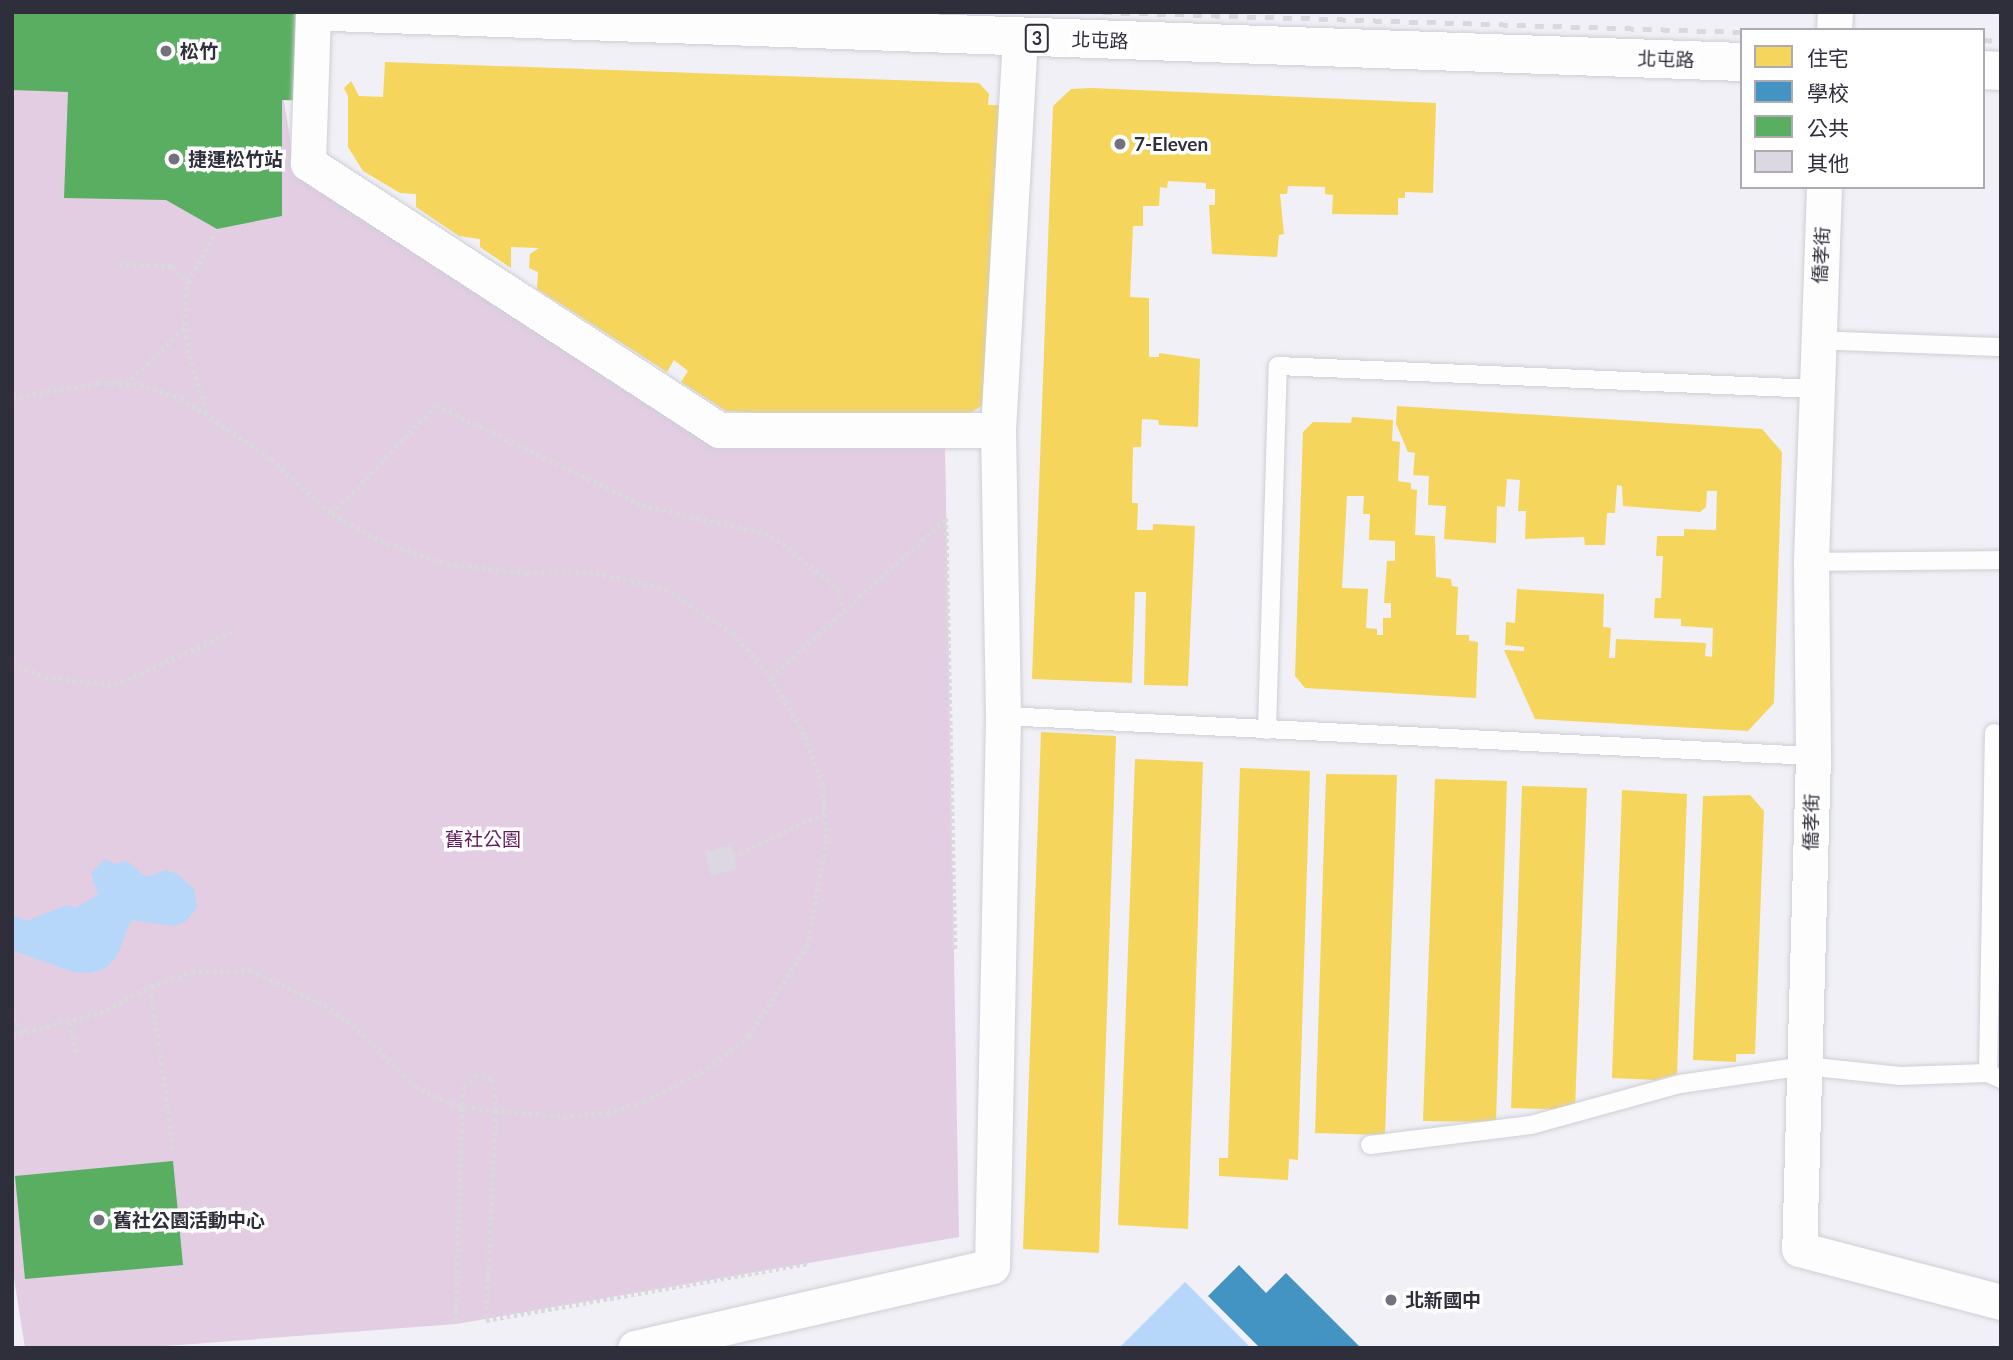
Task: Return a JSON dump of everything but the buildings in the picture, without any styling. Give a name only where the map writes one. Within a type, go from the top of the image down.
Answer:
[{"type":"main road","name":"北屯路","points":[[332,12],[1740,62]]},
{"type":"street","points":[[313,12],[308,163],[719,430],[998,430]]},
{"type":"street","points":[[635,1348],[992,1266],[1003,716],[998,430],[1020,37]]},
{"type":"street","name":"僑孝街","points":[[1824,189],[1816,340],[1811,562],[1813,756],[1799,1249],[2001,1302]]},
{"type":"lane","points":[[1816,340],[2001,347]]},
{"type":"lane","points":[[1267,730],[1278,366],[1816,389]]},
{"type":"lane","points":[[1811,562],[2001,560]]},
{"type":"lane","points":[[1003,716],[1813,756]]},
{"type":"lane","points":[[1370,1145],[1531,1125],[1680,1084],[1805,1066],[1900,1076],[1995,1076],[1994,733]]},
{"type":"path","points":[[207,414],[184,328],[188,282],[216,229]]},
{"type":"path","points":[[119,264],[172,266],[188,282]]},
{"type":"path","points":[[125,384],[184,328]]},
{"type":"path","points":[[12,398],[98,383],[125,384],[181,398],[271,459],[332,514],[374,538],[447,564],[527,573],[597,573],[666,589],[733,633],[771,677],[805,736],[823,786],[825,813],[821,888],[808,946],[749,1036],[709,1068],[644,1102],[609,1113],[543,1116],[461,1105],[415,1086],[353,1025],[318,1002],[250,970],[192,972],[150,986],[100,1013],[12,1035]]},
{"type":"path","points":[[332,514],[436,405],[642,505],[772,535],[838,589],[845,611]]},
{"type":"path","points":[[771,677],[946,518],[955,959]]},
{"type":"path","points":[[12,663],[46,677],[114,685],[233,631]]},
{"type":"path","points":[[733,856],[825,813]]},
{"type":"path","points":[[150,986],[174,1153]]},
{"type":"path","points":[[12,1011],[23,1033]]},
{"type":"path","points":[[69,1022],[77,1052]]},
{"type":"path","points":[[456,1324],[461,1105],[463,1087],[477,1075],[485,1076],[496,1087],[486,1320],[824,1261]]},
{"type":"green space","name":"舊社公園","points":[[274,40],[292,150],[720,434],[945,445],[959,1237],[456,1324],[140,1348],[25,1348],[12,1266],[12,49]]},
{"type":"water","points":[[105,859],[115,864],[127,861],[146,877],[166,870],[177,874],[194,889],[197,908],[185,922],[174,926],[131,920],[117,956],[106,968],[91,973],[73,972],[12,950],[12,914],[26,921],[67,905],[75,908],[98,895],[91,873]]},
{"type":"water","points":[[1185,1282],[1251,1348],[1119,1348]]},
{"type":"railway","points":[[1103,12],[1740,32]]},
{"type":"railway","points":[[1985,40],[2001,41]]},
{"type":"place","name":"松竹","points":[[166,51]]},
{"type":"place","name":"7-Eleven","points":[[1120,144]]},
{"type":"place","name":"捷運松竹站","points":[[174,159]]},
{"type":"place","name":"舊社公園活動中心","points":[[99,1220]]},
{"type":"place","name":"北新國中","points":[[1391,1300]]}]
